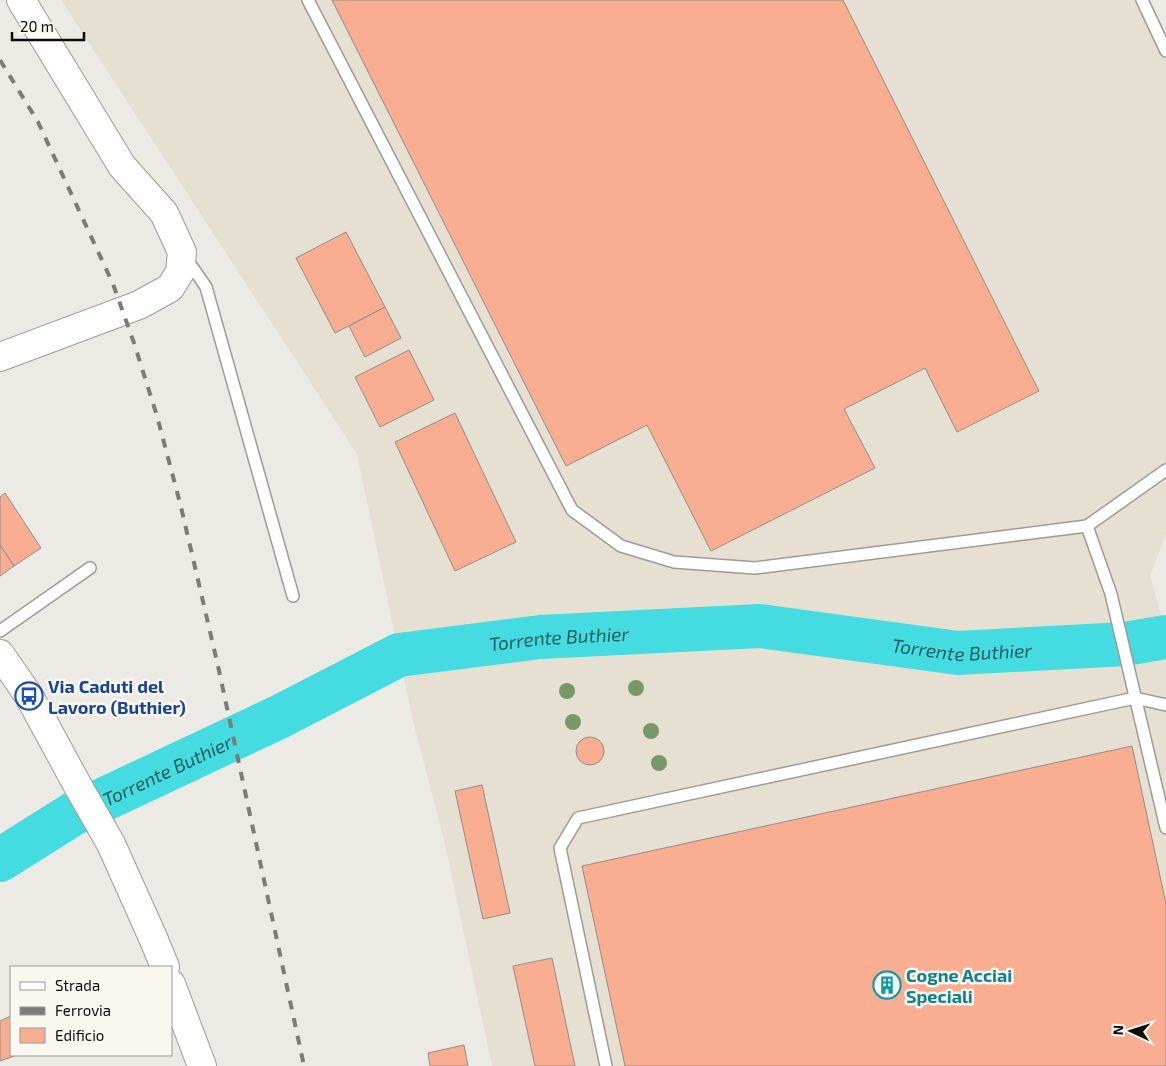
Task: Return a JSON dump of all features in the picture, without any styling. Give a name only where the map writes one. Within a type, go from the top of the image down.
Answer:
[{"type":"street","points":[[0,357],[139,305],[170,288],[180,272],[182,252],[164,213],[122,166],[20,0]]},
{"type":"street","points":[[0,654],[29,696],[111,844],[165,966]]},
{"type":"street","points":[[172,987],[202,1066]]},
{"type":"lane","points":[[308,0],[572,510],[621,546],[674,562],[755,568],[1087,526],[1166,470]]},
{"type":"lane","points":[[1142,0],[1166,51]]},
{"type":"lane","points":[[182,252],[206,287],[294,596]]},
{"type":"lane","points":[[1087,526],[1111,594],[1166,828]]},
{"type":"lane","points":[[0,631],[90,568]]},
{"type":"lane","points":[[606,1066],[560,848],[578,818],[1135,698],[1166,705]]},
{"type":"shaded area","name":"Cogne Acciai Speciali","points":[[61,0],[1150,0],[1166,34],[1166,534],[1150,576],[1166,632],[1166,1066],[492,1066],[445,844],[413,721],[357,454]]},
{"type":"building","points":[[332,0],[843,0],[1039,391],[957,432],[925,368],[844,409],[875,468],[711,551],[647,425],[566,466]]},
{"type":"building","points":[[346,232],[385,307],[335,333],[296,258]]},
{"type":"building","points":[[385,307],[401,338],[365,357],[349,326]]},
{"type":"building","points":[[409,350],[434,400],[380,427],[355,377]]},
{"type":"building","points":[[455,413],[516,542],[455,571],[395,442]]},
{"type":"building","points":[[5,493],[41,548],[14,566],[0,545],[0,497]]},
{"type":"building","points":[[0,545],[14,566],[0,576]]},
{"type":"building","points":[[590,737],[600,741],[604,751],[600,761],[590,765],[580,761],[576,751],[580,741]]},
{"type":"building","name":"Cogne Acciai Speciali","points":[[1132,746],[1166,904],[1166,1066],[625,1066],[582,866]]},
{"type":"building","points":[[482,785],[510,913],[483,919],[455,791]]},
{"type":"building","points":[[552,958],[575,1066],[535,1066],[513,966]]},
{"type":"building","points":[[10,1016],[10,1056],[14,1056],[0,1061],[0,1021]]},
{"type":"building","points":[[464,1045],[468,1066],[430,1066],[428,1053]]},
{"type":"waterway","name":"Torrente Buthier","points":[[0,860],[73,814],[279,717],[399,655],[540,637],[760,626],[958,653],[1125,644],[1166,637]]},
{"type":"railway","points":[[0,60],[38,122],[113,284],[157,416],[181,507],[218,666],[304,1066]]},
{"type":"place","name":"Via Caduti del Lavoro (Buthier)","points":[[29,696]]},
{"type":"place","name":"Cogne Acciai Speciali","points":[[887,985]]}]
